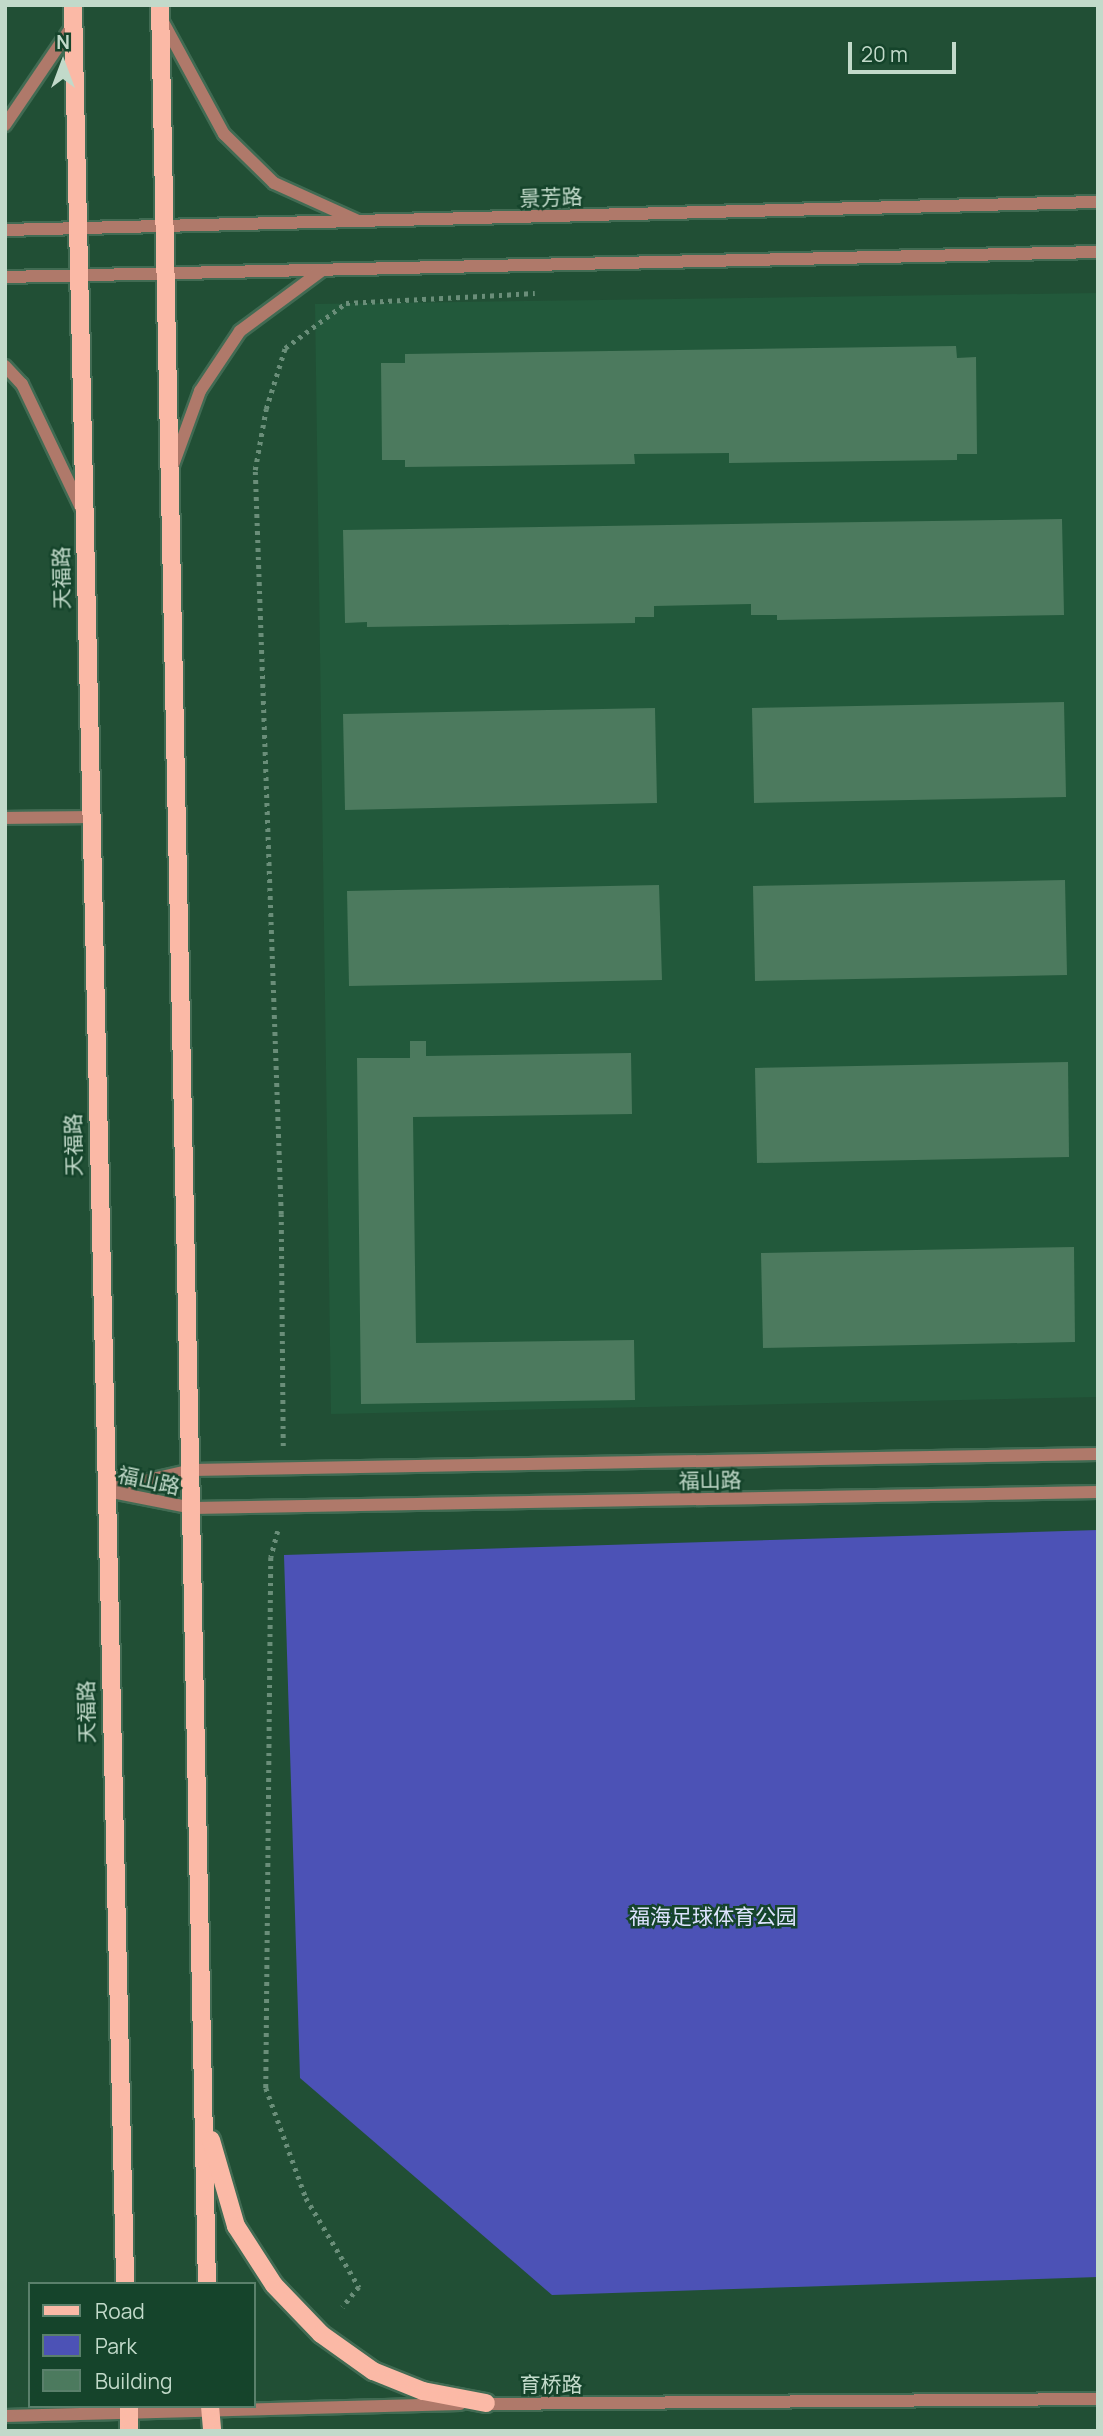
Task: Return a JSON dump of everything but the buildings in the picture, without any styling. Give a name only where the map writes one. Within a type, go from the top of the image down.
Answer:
[{"type":"main road","name":"天福路","points":[[73,5],[104,1490],[125,2282]]},
{"type":"main road","points":[[160,11],[207,2282]]},
{"type":"main road","points":[[202,2101],[236,2226],[274,2285],[321,2334],[373,2371],[423,2391],[485,2403]]},
{"type":"main road","points":[[210,2408],[212,2431]]},
{"type":"main road","points":[[129,2409],[129,2431]]},
{"type":"street","points":[[160,11],[224,134],[274,183],[359,222]]},
{"type":"street","points":[[5,125],[73,25]]},
{"type":"street","name":"景芳路","points":[[5,230],[1098,202]]},
{"type":"street","points":[[5,277],[1098,252]]},
{"type":"street","points":[[170,475],[200,391],[240,331],[322,271]]},
{"type":"street","points":[[5,366],[22,384],[82,511]]},
{"type":"street","points":[[5,818],[89,817]]},
{"type":"street","name":"福山路","points":[[104,1490],[192,1470],[1098,1454]]},
{"type":"street","name":"福山路","points":[[104,1490],[193,1508],[1098,1492]]},
{"type":"street","name":"育桥路","points":[[256,2407],[1098,2399]]},
{"type":"street","name":"育桥路","points":[[5,2416],[129,2409],[210,2408]]},
{"type":"path","points":[[284,1469],[281,1213],[254,470],[266,409],[285,348],[346,303],[538,293]]},
{"type":"path","points":[[284,1507],[271,1557],[266,2088],[306,2198],[359,2287],[342,2307]]},
{"type":"shaded area","points":[[1098,293],[1098,1397],[331,1414],[315,304]]},
{"type":"green space","name":"福海足球体育公园","points":[[1098,1530],[1098,2277],[552,2295],[300,2078],[284,1555]]}]
